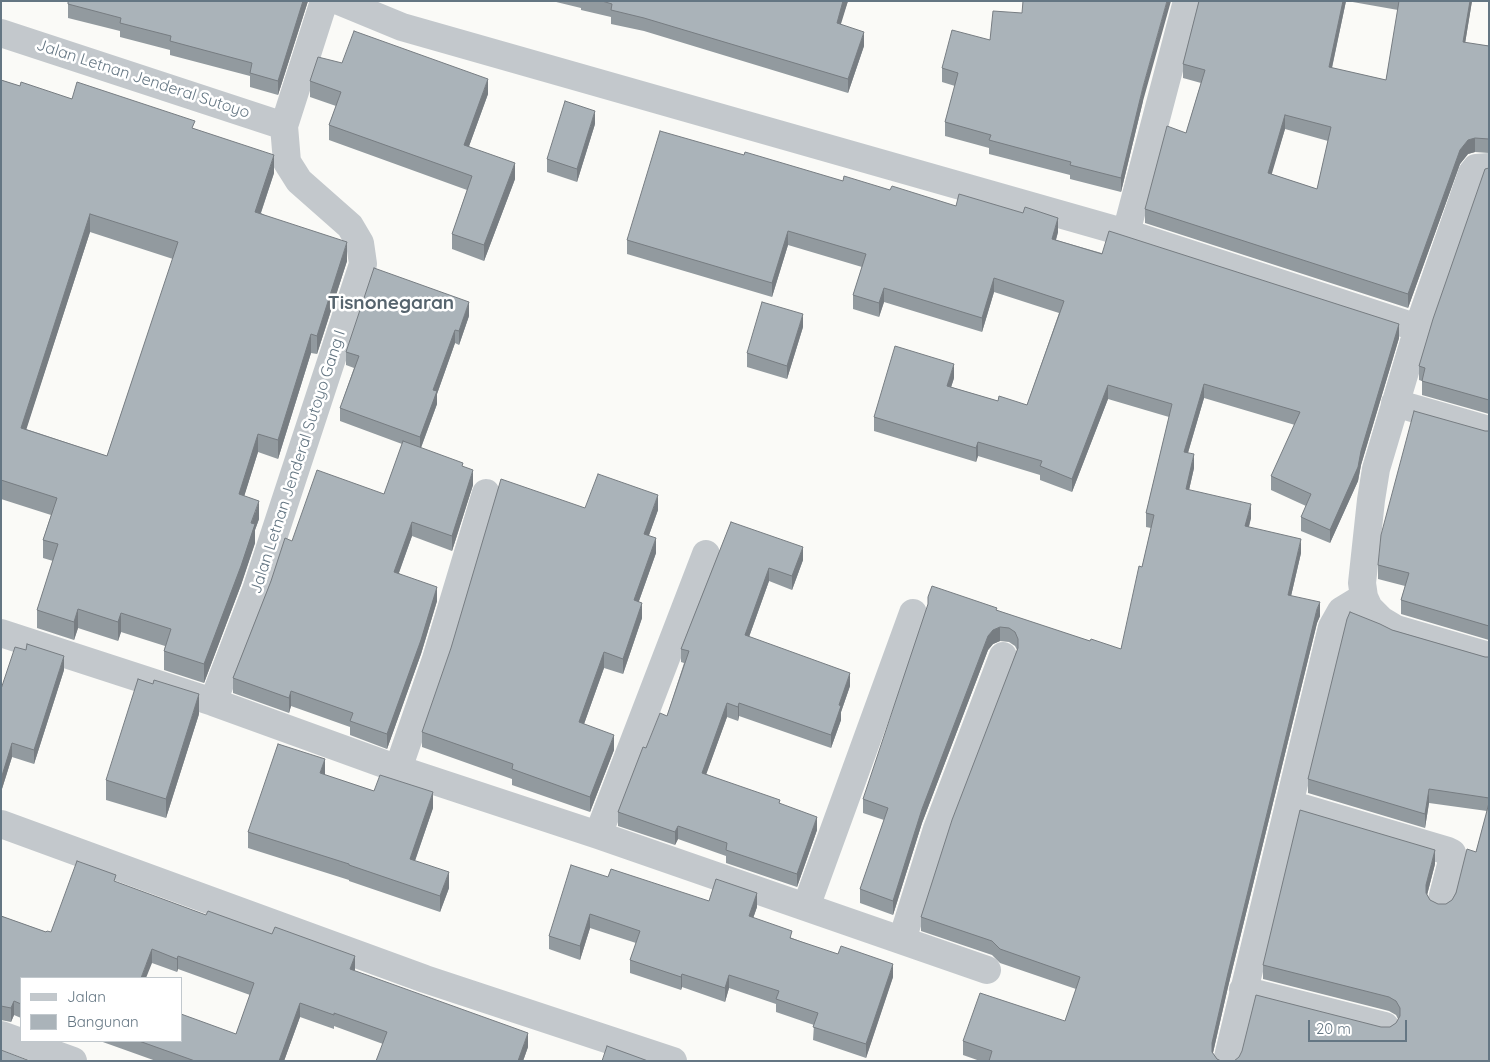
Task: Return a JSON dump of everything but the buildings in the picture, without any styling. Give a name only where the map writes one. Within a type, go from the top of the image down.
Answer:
[{"type":"street","points":[[284,126],[324,1]]},
{"type":"street","points":[[338,1],[402,27],[1126,233],[1418,328]]},
{"type":"street","points":[[1126,233],[1187,1]]},
{"type":"street","name":"Jalan Letnan Jenderal Sutoyo","points":[[1,32],[284,126]]},
{"type":"street","name":"Jalan Letnan Jenderal Sutoyo Gang I","points":[[213,702],[256,590],[363,264],[360,243],[350,226],[299,181],[287,162],[284,126]]},
{"type":"street","points":[[1489,167],[1476,168],[1472,173],[1418,328],[1376,469],[1362,583],[1364,598],[1369,608],[1381,620],[1396,629],[1489,656]]},
{"type":"street","points":[[1396,403],[1489,430]]},
{"type":"street","points":[[398,769],[436,659],[486,493]]},
{"type":"street","points":[[598,835],[706,554]]},
{"type":"street","points":[[1227,1061],[1332,627],[1341,612],[1364,598]]},
{"type":"street","points":[[806,907],[913,614]]},
{"type":"street","points":[[1,632],[213,702],[398,769],[598,835],[987,970]]},
{"type":"street","points":[[902,940],[937,829],[1003,656]]},
{"type":"street","points":[[1289,804],[1452,853],[1453,856],[1441,903]]},
{"type":"street","points":[[1,824],[424,979],[674,1061]]},
{"type":"street","points":[[1243,990],[1385,1026]]},
{"type":"street","points":[[1,1036],[73,1061]]},
{"type":"district","name":"Tisnonegaran","points":[[391,303]]}]
